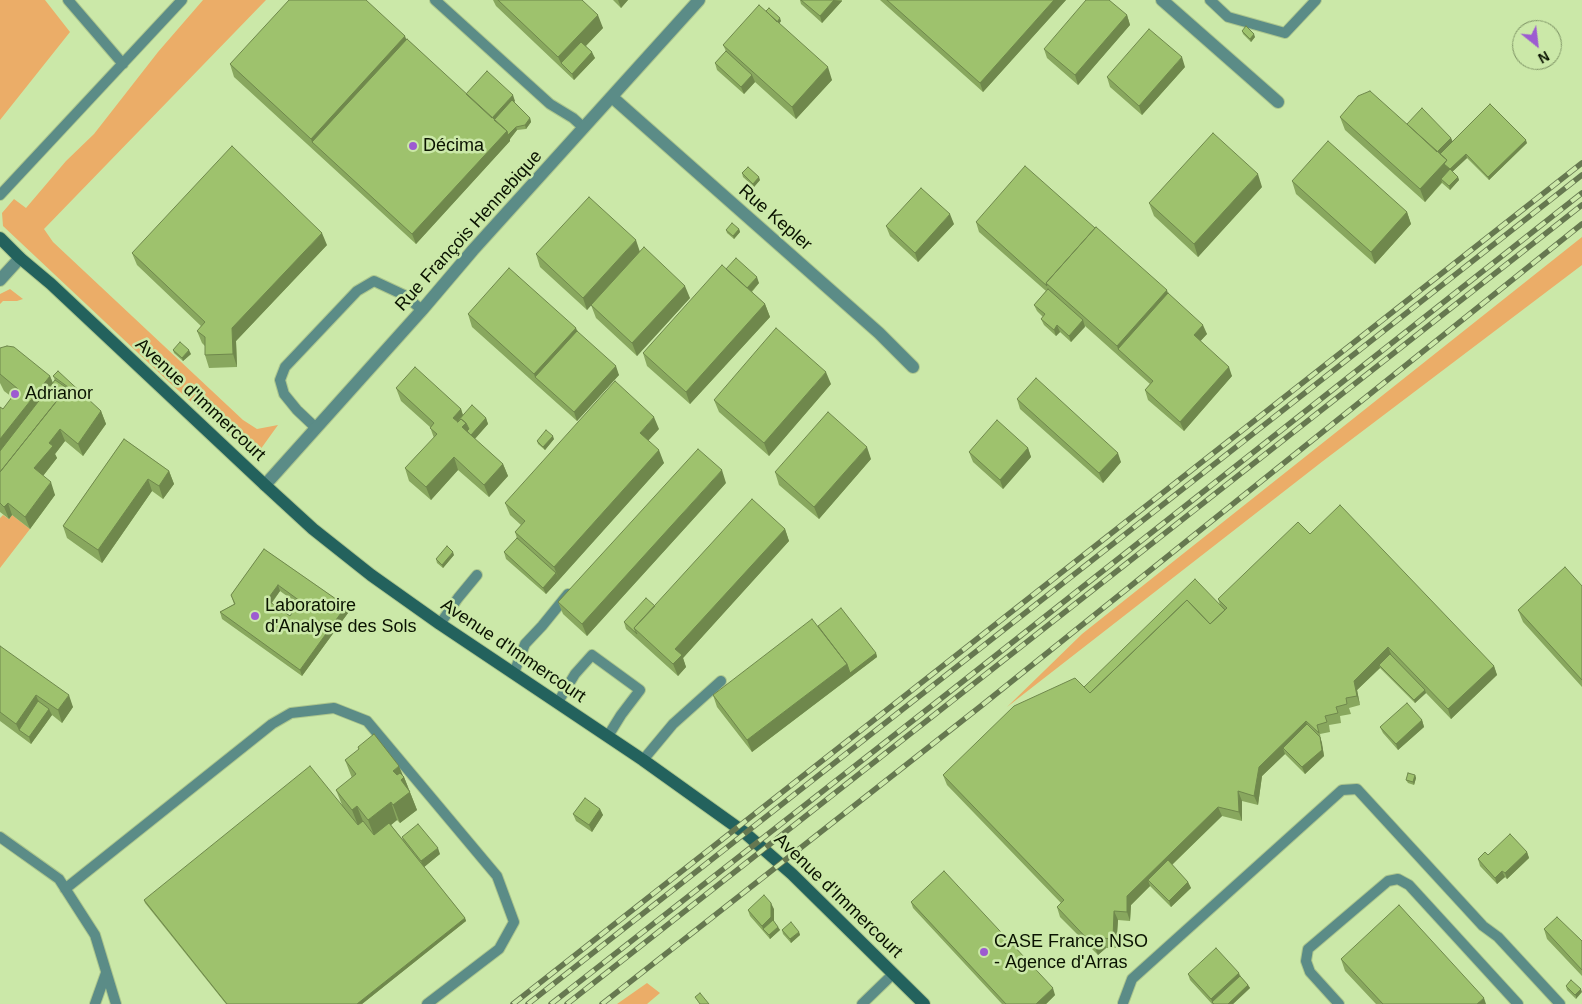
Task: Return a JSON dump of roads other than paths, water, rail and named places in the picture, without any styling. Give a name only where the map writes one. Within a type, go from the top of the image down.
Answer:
[{"type":"main road","name":"Avenue d'Immercourt","points":[[0,238],[265,486],[342,552],[440,624],[643,760],[765,849],[893,974],[917,1002]]},
{"type":"street","name":"Rue François Hennebique","points":[[265,486],[473,250],[699,0]]},
{"type":"street","points":[[1162,0],[1278,102]]},
{"type":"street","name":"Rue Kepler","points":[[612,97],[879,333],[913,367]]},
{"type":"street","points":[[0,280],[20,258]]},
{"type":"lane","points":[[68,0],[123,64]]},
{"type":"lane","points":[[0,195],[182,0]]},
{"type":"lane","points":[[435,0],[550,104],[573,118],[584,128]]},
{"type":"lane","points":[[1210,0],[1228,17],[1285,33],[1316,0]]},
{"type":"lane","points":[[316,428],[284,394],[280,380],[285,367],[357,292],[374,281],[404,295],[422,310]]},
{"type":"lane","points":[[440,624],[477,575]]},
{"type":"lane","points":[[514,672],[525,644],[572,588]]},
{"type":"lane","points":[[558,702],[575,674],[592,655],[640,690],[608,736]]},
{"type":"lane","points":[[643,760],[673,724],[721,680]]},
{"type":"lane","points":[[65,888],[272,724],[291,713],[334,708],[367,721],[497,876],[512,914],[514,922],[499,949],[427,1004]]},
{"type":"lane","points":[[1123,1002],[1132,979],[1342,790],[1357,789],[1476,918],[1498,937],[1560,1004]]},
{"type":"lane","points":[[0,837],[59,879],[95,935],[116,1004]]},
{"type":"lane","points":[[1339,1004],[1310,972],[1306,961],[1308,949],[1388,881],[1398,879],[1409,885],[1518,1004]]},
{"type":"lane","points":[[95,1004],[106,972]]},
{"type":"lane","points":[[862,1004],[893,974]]},
{"type":"railway","points":[[513,1004],[1582,163]]},
{"type":"railway","points":[[528,1004],[1582,175]]},
{"type":"railway","points":[[551,1004],[1582,193]]},
{"type":"railway","points":[[567,1004],[1582,205]]},
{"type":"railway","points":[[602,1004],[981,706],[1582,224]]},
{"type":"place","name":"Décima","points":[[413,146]]},
{"type":"place","name":"Adrianor","points":[[15,394]]},
{"type":"place","name":"Laboratoire d'Analyse des Sols","points":[[255,616]]},
{"type":"place","name":"CASE France NSO - Agence d'Arras","points":[[984,952]]}]
